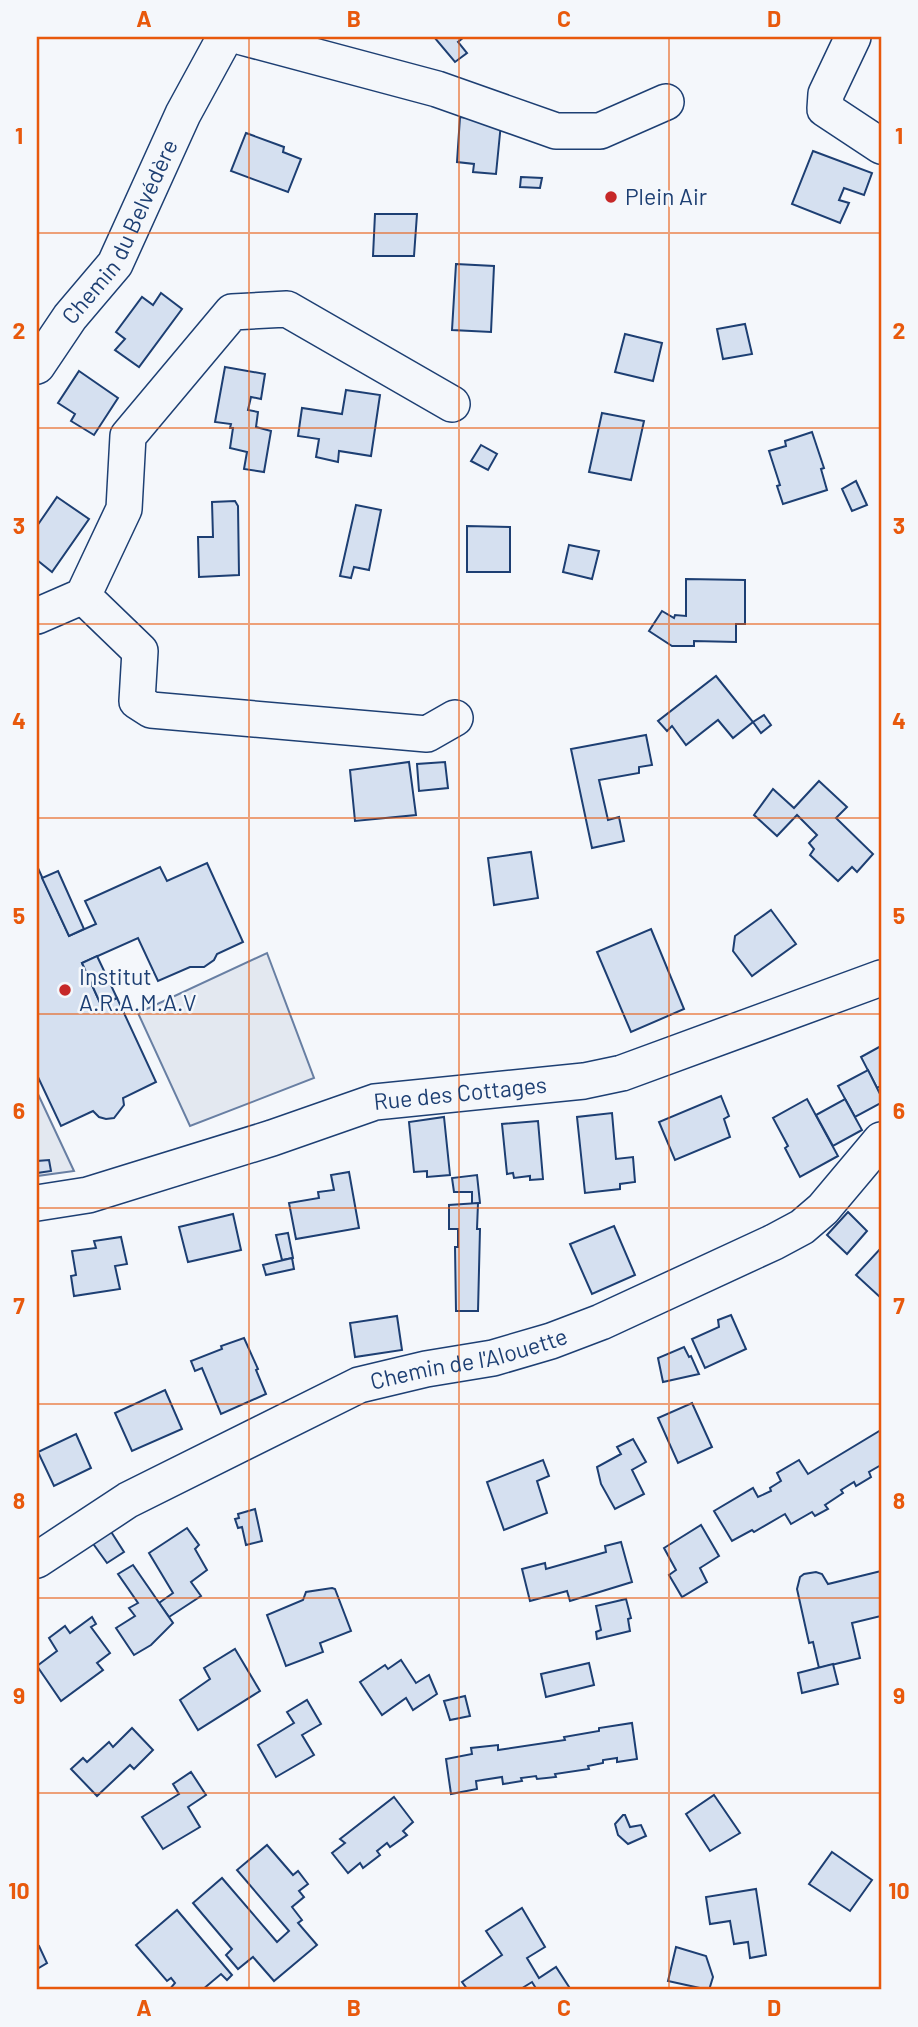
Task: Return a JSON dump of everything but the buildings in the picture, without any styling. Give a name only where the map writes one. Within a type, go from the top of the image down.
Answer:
[{"type":"street","name":"Chemin du Belvédère","points":[[37,366],[70,317],[114,264],[183,114],[225,37]]},
{"type":"street","points":[[242,37],[437,89],[556,131],[600,131],[666,102]]},
{"type":"street","points":[[853,37],[826,94],[825,109],[881,146]]},
{"type":"street","points":[[37,616],[83,596],[124,509],[128,436],[232,312],[287,309],[452,404]]},
{"type":"street","points":[[83,596],[141,651],[137,701],[151,710],[427,734],[455,718]]},
{"type":"street","name":"Rue des Cottages","points":[[37,1203],[88,1195],[272,1138],[375,1102],[584,1081],[622,1073],[881,978]]},
{"type":"street","name":"Chemin de l'Alouette","points":[[37,1560],[128,1500],[359,1385],[426,1369],[493,1358],[551,1341],[601,1322],[751,1254],[803,1227],[823,1209],[881,1140]]},
{"type":"shaded area","points":[[267,953],[314,1078],[190,1126],[138,1013]]},
{"type":"shaded area","points":[[37,1092],[74,1171],[37,1176]]},
{"type":"place","name":"Plein Air","points":[[611,197]]},
{"type":"place","name":"Institut A.R.A.M.A.V","points":[[65,990]]}]
